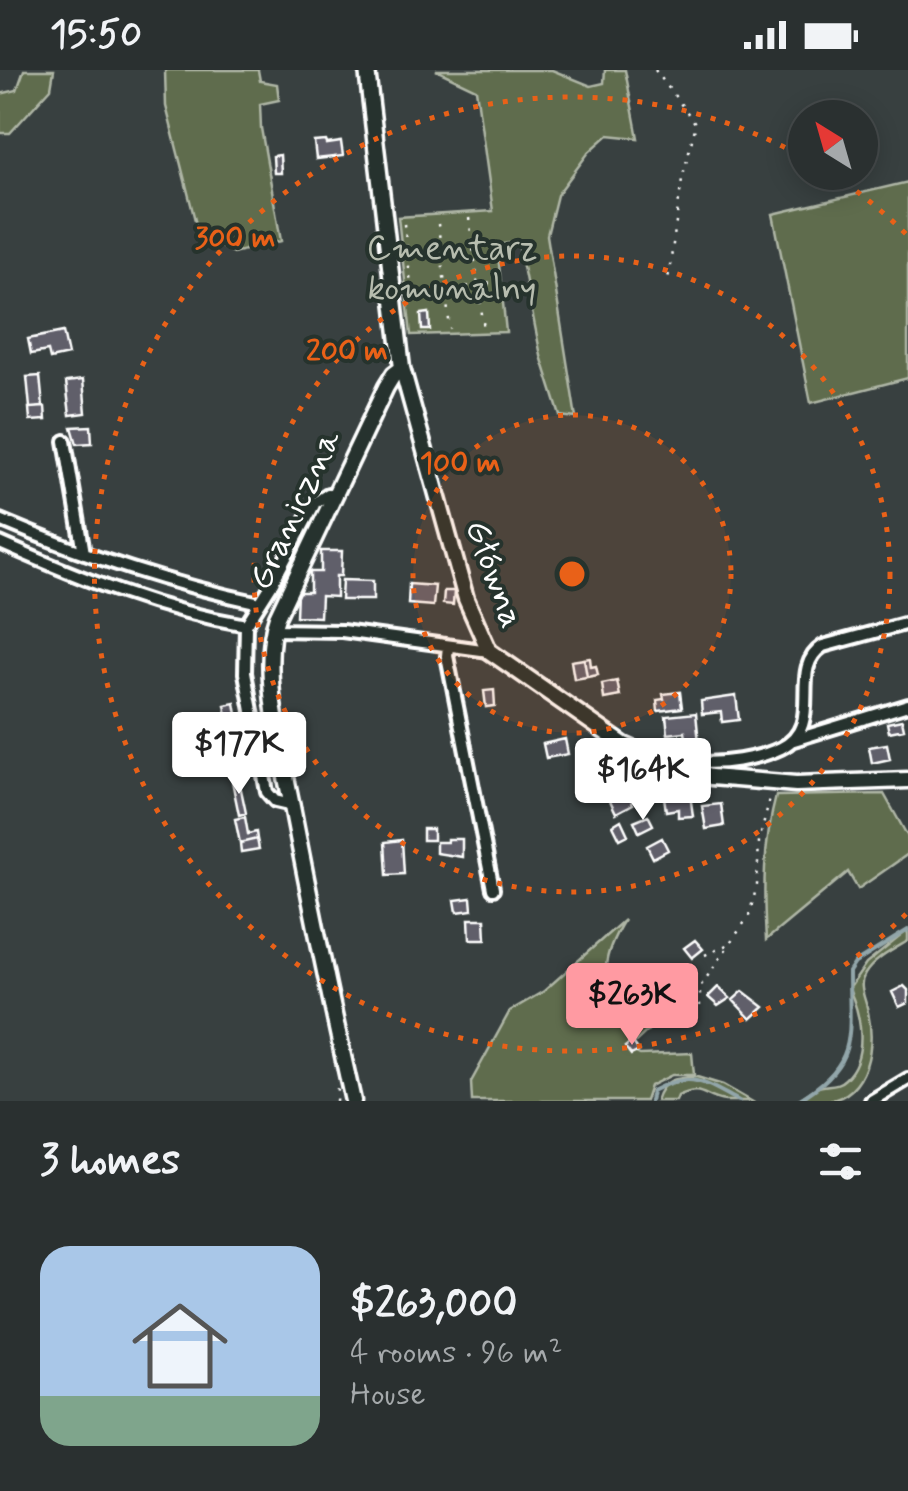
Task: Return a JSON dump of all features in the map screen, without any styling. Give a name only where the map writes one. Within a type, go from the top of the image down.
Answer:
[{"type":"street","name":"Główna","points":[[367,70],[402,368],[466,600],[489,651],[624,746],[649,759],[711,778],[774,782],[908,780]]},
{"type":"street","name":"Graniczna","points":[[402,368],[386,387],[272,630],[342,631],[489,651]]},
{"type":"street","points":[[64,441],[84,553]]},
{"type":"street","points":[[292,805],[275,801],[267,792],[245,673],[246,624],[315,503],[328,494],[335,495]]},
{"type":"street","points":[[0,520],[178,584],[260,603]]},
{"type":"street","points":[[0,543],[165,609],[246,624]]},
{"type":"street","points":[[793,740],[806,713],[805,670],[812,653],[823,646],[908,623]]},
{"type":"street","points":[[272,630],[269,653],[292,805],[353,1101]]},
{"type":"street","points":[[448,646],[492,889]]},
{"type":"street","points":[[250,696],[274,691]]},
{"type":"street","points":[[649,759],[662,754],[714,763],[763,754],[793,740],[908,705]]},
{"type":"street","points":[[870,1101],[908,1080]]},
{"type":"path","points":[[656,70],[696,124],[682,179],[668,280]]},
{"type":"path","points":[[469,218],[484,328]]},
{"type":"path","points":[[404,224],[412,294]]},
{"type":"path","points":[[438,224],[450,329]]},
{"type":"path","points":[[393,296],[492,282]]},
{"type":"path","points":[[700,1006],[700,988],[750,916],[757,885],[759,841],[774,782]]},
{"type":"path","points":[[705,954],[731,943]]},
{"type":"green space","points":[[24,70],[54,70],[51,88],[10,133],[0,133],[0,94],[17,90]]},
{"type":"green space","points":[[165,70],[258,70],[260,81],[277,84],[279,100],[260,104],[281,241],[233,253],[199,236],[166,106]]},
{"type":"green space","name":"Cmentarz komunalny","points":[[436,70],[552,70],[591,86],[604,83],[605,70],[625,70],[638,138],[608,135],[589,152],[557,195],[547,235],[576,418],[560,416],[541,356],[518,242],[497,245],[506,332],[411,335],[398,217],[493,211],[476,89]]},
{"type":"green space","points":[[908,182],[908,378],[811,403],[773,214]]},
{"type":"green space","points":[[884,794],[908,837],[908,854],[858,889],[848,872],[766,940],[765,868],[776,796]]},
{"type":"green space","points":[[624,920],[610,948],[606,972],[616,1026],[622,1028],[656,999],[678,997],[679,1008],[659,1020],[628,1049],[640,1055],[692,1053],[694,1075],[672,1075],[650,1086],[645,1101],[472,1101],[471,1082],[510,1011],[544,991]]},
{"type":"green space","points":[[908,930],[908,941],[879,959],[863,979],[870,1039],[861,1078],[842,1097],[796,1101],[816,1088],[842,1082],[853,1070],[860,1035],[849,989],[866,964]]},
{"type":"green space","points":[[697,1077],[723,1085],[751,1101],[725,1101],[693,1091],[678,1096],[676,1101],[656,1101],[671,1081]]},
{"type":"building","points":[[314,142],[341,142],[343,156],[316,159]]},
{"type":"building","points":[[280,155],[281,173],[274,173],[273,156]]},
{"type":"building","points":[[429,313],[430,330],[422,330],[421,314]]},
{"type":"building","points":[[63,332],[68,355],[50,359],[48,351],[31,354],[28,339]]},
{"type":"building","points":[[40,376],[43,407],[30,408],[27,377]]},
{"type":"building","points":[[83,380],[86,413],[70,415],[66,382]]},
{"type":"building","points":[[45,407],[46,420],[30,421],[29,408]]},
{"type":"building","points":[[91,426],[92,443],[77,444],[72,427]]},
{"type":"building","points":[[321,551],[342,551],[336,597],[321,596],[320,617],[296,616],[297,592],[310,592],[310,572],[321,572]]},
{"type":"building","points":[[342,580],[373,581],[373,600],[341,600]]},
{"type":"building","points":[[409,584],[435,586],[433,606],[408,604]]},
{"type":"building","points":[[444,591],[454,591],[453,605],[443,604]]},
{"type":"building","points":[[590,658],[598,675],[587,677],[584,659]]},
{"type":"building","points":[[584,659],[587,677],[574,679],[571,661]]},
{"type":"building","points":[[617,681],[620,696],[604,699],[602,684]]},
{"type":"building","points":[[494,690],[495,706],[486,707],[484,691]]},
{"type":"building","points":[[680,692],[682,708],[658,711],[657,700],[664,699],[663,694]]},
{"type":"building","points":[[736,696],[739,720],[722,722],[721,712],[702,714],[701,701]]},
{"type":"building","points":[[235,703],[245,760],[236,761],[225,705]]},
{"type":"building","points":[[696,713],[699,743],[687,744],[685,732],[668,734],[666,716]]},
{"type":"building","points":[[902,720],[904,729],[889,732],[887,723]]},
{"type":"building","points":[[565,739],[568,754],[546,758],[543,744]]},
{"type":"building","points":[[887,744],[890,759],[872,763],[869,747]]},
{"type":"building","points":[[239,780],[246,813],[239,815],[232,781]]},
{"type":"building","points":[[626,789],[633,804],[616,813],[607,794]]},
{"type":"building","points":[[690,794],[693,816],[678,817],[678,809],[666,811],[664,797]]},
{"type":"building","points":[[721,804],[724,826],[706,829],[702,806]]},
{"type":"building","points":[[648,815],[653,825],[639,832],[634,821]]},
{"type":"building","points":[[245,817],[248,834],[256,832],[257,839],[240,843],[235,819]]},
{"type":"building","points":[[621,820],[628,835],[620,839],[613,825]]},
{"type":"building","points":[[423,829],[433,829],[433,840],[423,840]]},
{"type":"building","points":[[662,838],[668,850],[653,858],[647,846]]},
{"type":"building","points":[[257,839],[259,849],[241,852],[240,843]]},
{"type":"building","points":[[462,839],[462,857],[436,853],[436,842]]},
{"type":"building","points":[[402,840],[404,874],[387,875],[385,842]]},
{"type":"building","points":[[471,898],[472,910],[457,912],[455,900]]},
{"type":"building","points":[[469,919],[485,919],[486,939],[470,939]]},
{"type":"building","points":[[695,940],[703,949],[692,958],[684,948]]},
{"type":"building","points":[[904,986],[908,1003],[899,1007],[892,992]]},
{"type":"building","points":[[718,987],[730,998],[718,1006],[708,997]]},
{"type":"building","points":[[743,991],[764,1007],[751,1019],[733,1000]]},
{"type":"building","points":[[632,1041],[639,1051],[631,1055],[625,1047]]},
{"type":"waterway","points":[[797,1101],[832,1074],[847,1047],[849,972],[855,963],[908,930]]},
{"type":"waterway","points":[[650,1101],[652,1091],[687,1080],[706,1084],[739,1101]]}]
